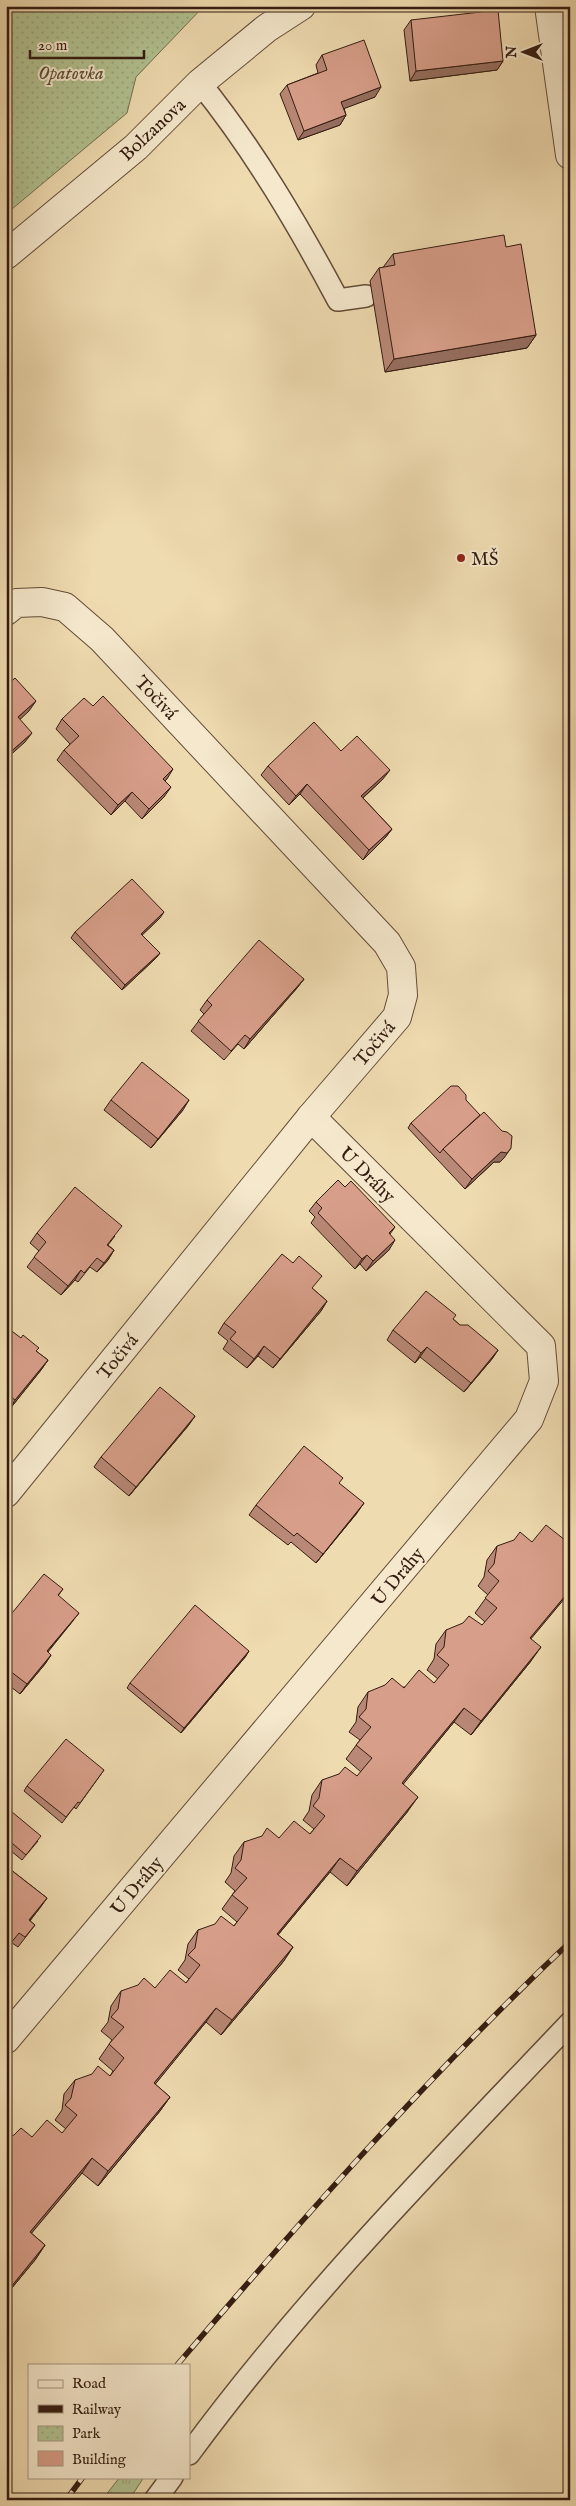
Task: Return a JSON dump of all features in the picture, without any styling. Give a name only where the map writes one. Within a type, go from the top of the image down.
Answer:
[{"type":"street","name":"Bolzanova","points":[[6,255],[136,147],[200,83],[267,28],[301,6]]},
{"type":"street","points":[[550,6],[570,155]]},
{"type":"street","name":"Točivá","points":[[6,611],[16,603],[42,602],[65,607],[102,639],[387,943],[401,967],[403,995],[397,1017],[311,1117],[6,1493]]},
{"type":"street","name":"U Dráhy","points":[[6,2039],[529,1419],[544,1381],[541,1346],[311,1117]]},
{"type":"lane","points":[[200,83],[236,127],[312,252],[338,300],[366,296]]},
{"type":"lane","points":[[190,2453],[219,2413],[378,2224],[570,2023]]},
{"type":"lane","points":[[155,2500],[171,2478]]},
{"type":"green space","name":"Opatovka","points":[[6,6],[204,6],[136,77],[127,113],[12,209],[6,182]]},
{"type":"green space","points":[[119,2478],[143,2478],[129,2500],[102,2500]]},
{"type":"building","points":[[498,10],[503,61],[416,71],[411,20]]},
{"type":"building","points":[[364,40],[381,87],[341,102],[346,115],[304,131],[287,85],[327,70],[322,55]]},
{"type":"building","points":[[504,235],[506,247],[521,244],[536,335],[394,359],[379,268],[395,265],[393,254]]},
{"type":"building","points":[[15,678],[36,701],[18,717],[32,733],[6,756],[6,686]]},
{"type":"building","points":[[103,696],[173,769],[163,779],[171,787],[149,809],[132,792],[118,805],[64,750],[79,736],[62,719],[84,698],[93,706]]},
{"type":"building","points":[[314,722],[341,751],[357,736],[390,770],[361,796],[392,829],[369,850],[307,784],[296,796],[268,766]]},
{"type":"building","points":[[132,879],[164,912],[141,934],[160,953],[125,985],[75,932]]},
{"type":"building","points":[[259,940],[304,979],[250,1039],[245,1035],[231,1051],[198,1021],[212,1005],[207,1000]]},
{"type":"building","points":[[142,1062],[189,1100],[158,1139],[111,1100]]},
{"type":"building","points":[[451,1086],[458,1086],[466,1095],[466,1100],[480,1115],[440,1153],[411,1123]]},
{"type":"building","points":[[484,1112],[502,1131],[512,1136],[511,1148],[507,1153],[501,1152],[472,1179],[443,1149]]},
{"type":"building","points":[[338,1180],[345,1187],[351,1181],[395,1227],[389,1233],[395,1240],[373,1261],[367,1255],[362,1259],[318,1213],[322,1208],[316,1202]]},
{"type":"building","points":[[75,1187],[122,1226],[107,1245],[114,1250],[104,1263],[97,1258],[84,1273],[81,1270],[68,1286],[34,1257],[46,1242],[37,1233]]},
{"type":"building","points":[[282,1254],[293,1263],[299,1256],[322,1276],[312,1288],[327,1301],[280,1359],[264,1346],[254,1359],[230,1339],[236,1332],[224,1323]]},
{"type":"building","points":[[426,1291],[456,1315],[453,1319],[460,1325],[468,1325],[498,1350],[471,1383],[427,1347],[421,1353],[393,1330]]},
{"type":"building","points":[[9,1329],[21,1338],[23,1335],[39,1348],[36,1351],[48,1360],[15,1400],[6,1393],[6,1333]]},
{"type":"building","points":[[160,1387],[195,1416],[136,1487],[101,1457]]},
{"type":"building","points":[[304,1446],[343,1478],[339,1483],[364,1503],[323,1554],[297,1533],[294,1536],[256,1505]]},
{"type":"building","points":[[546,1525],[570,1544],[570,1590],[530,1638],[541,1647],[481,1721],[464,1708],[402,1783],[418,1797],[357,1871],[340,1858],[277,1934],[293,1947],[232,2020],[216,2008],[154,2083],[170,2097],[108,2171],[92,2158],[30,2232],[45,2245],[6,2293],[6,2138],[14,2135],[21,2128],[32,2137],[47,2120],[62,2133],[77,2115],[65,2105],[71,2098],[75,2080],[92,2074],[98,2066],[110,2076],[124,2058],[109,2044],[124,2027],[111,2017],[118,2009],[121,1991],[138,1985],[144,1978],[155,1988],[170,1970],[186,1983],[200,1965],[188,1955],[195,1948],[198,1930],[215,1924],[221,1916],[234,1926],[248,1908],[232,1895],[247,1878],[235,1868],[241,1860],[244,1842],[262,1836],[267,1828],[279,1838],[294,1821],[310,1834],[325,1816],[313,1806],[319,1798],[322,1780],[339,1774],[345,1767],[357,1776],[372,1758],[356,1745],[371,1727],[359,1717],[366,1709],[368,1692],[385,1685],[392,1678],[404,1688],[419,1670],[434,1683],[449,1665],[437,1655],[444,1647],[446,1630],[463,1623],[469,1616],[482,1625],[497,1608],[485,1598],[499,1581],[488,1571],[494,1564],[497,1546],[514,1540],[520,1532],[532,1542]]},
{"type":"building","points":[[44,1574],[63,1589],[58,1595],[79,1613],[47,1651],[51,1655],[27,1684],[6,1668],[6,1617],[8,1618]]},
{"type":"building","points":[[195,1605],[249,1651],[184,1728],[130,1683]]},
{"type":"building","points":[[66,1739],[104,1770],[80,1803],[78,1802],[66,1817],[27,1786]]},
{"type":"building","points":[[6,1807],[41,1836],[26,1855],[6,1838]]},
{"type":"building","points":[[6,1866],[47,1898],[29,1920],[35,1925],[25,1937],[19,1933],[6,1949]]},
{"type":"railway","points":[[178,2364],[319,2202],[417,2095],[570,1942]]},
{"type":"railway","points":[[66,2500],[82,2478]]},
{"type":"place","name":"MŠ","points":[[461,558]]}]
